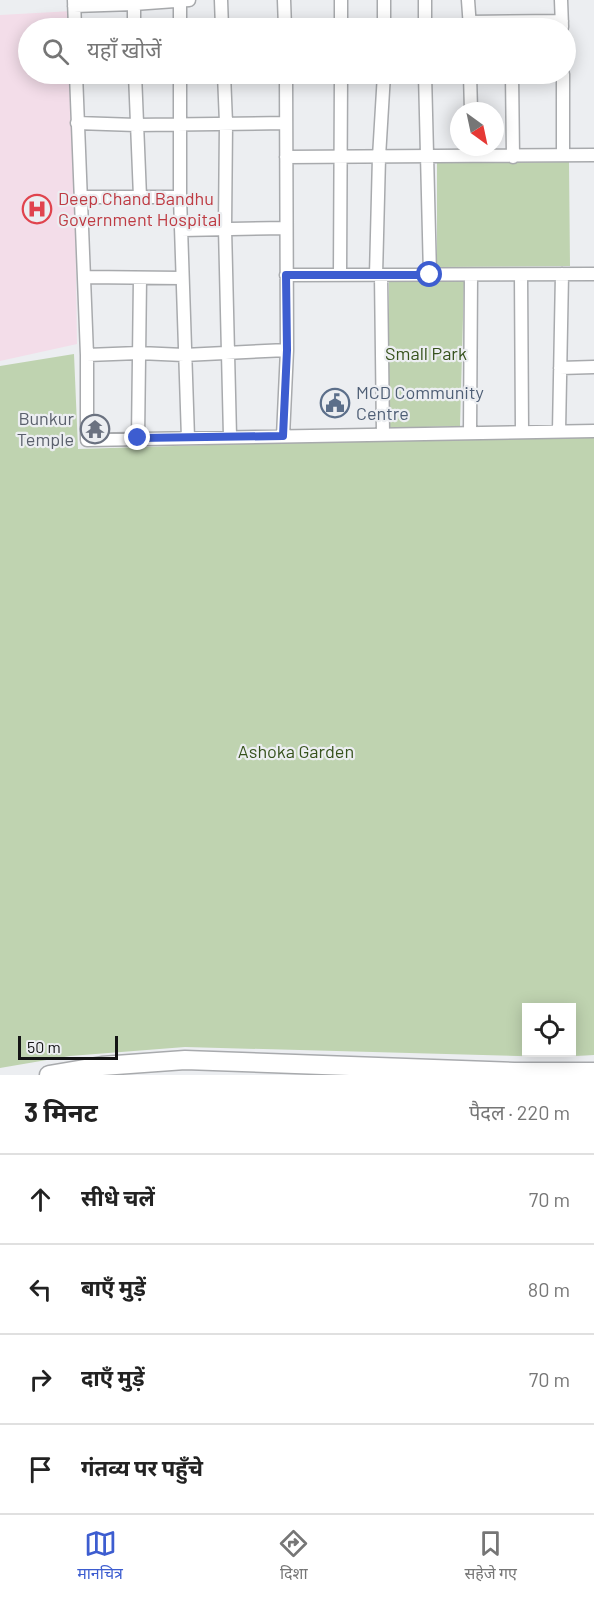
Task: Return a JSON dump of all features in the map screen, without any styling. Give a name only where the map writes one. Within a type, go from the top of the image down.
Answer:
[{"type":"main road","points":[[49,1075],[185,1060],[514,1072],[594,1072]]},
{"type":"street","points":[[221,0],[222,18]]},
{"type":"street","points":[[284,0],[285,18]]},
{"type":"street","points":[[341,0],[341,18]]},
{"type":"street","points":[[384,0],[384,18]]},
{"type":"street","points":[[425,0],[425,18]]},
{"type":"street","points":[[468,0],[469,18]]},
{"type":"street","points":[[561,0],[562,18]]},
{"type":"street","points":[[75,18],[74,3],[134,4],[185,1],[182,18]]},
{"type":"street","points":[[134,4],[134,18]]},
{"type":"street","points":[[76,84],[87,355],[87,440],[594,431]]},
{"type":"street","points":[[135,84],[140,197]]},
{"type":"street","points":[[180,84],[180,197],[188,438]]},
{"type":"street","points":[[224,84],[230,436]]},
{"type":"street","points":[[283,436],[287,350],[286,84]]},
{"type":"street","points":[[340,275],[341,84]]},
{"type":"street","points":[[383,84],[379,157],[383,434]]},
{"type":"street","points":[[425,84],[430,275]]},
{"type":"street","points":[[470,84],[471,102]]},
{"type":"street","points":[[512,84],[513,157]]},
{"type":"street","points":[[562,84],[563,155]]},
{"type":"street","points":[[77,123],[136,125],[286,123]]},
{"type":"street","points":[[286,157],[450,154]]},
{"type":"street","points":[[504,156],[594,155]]},
{"type":"street","points":[[81,197],[180,197]]},
{"type":"street","points":[[181,230],[286,228]]},
{"type":"street","points":[[558,431],[562,274]]},
{"type":"street","points":[[286,275],[594,274]]},
{"type":"street","points":[[470,433],[471,275]]},
{"type":"street","points":[[521,275],[522,431]]},
{"type":"street","points":[[84,277],[182,278]]},
{"type":"street","points":[[138,438],[140,278]]},
{"type":"street","points":[[87,355],[139,353],[184,355],[287,350]]},
{"type":"street","points":[[560,368],[594,367]]},
{"type":"shaded area","name":"Deep Chand Bandhu Government Hospital","points":[[72,11],[72,18],[18,18],[18,84],[73,84],[77,344],[0,361],[0,15]]},
{"type":"green space","points":[[569,162],[570,266],[437,267],[437,163]]},
{"type":"green space","name":"Small Park","points":[[464,281],[460,426],[389,428],[389,282]]},
{"type":"green space","name":"Ashoka Garden","points":[[74,354],[78,449],[594,433],[594,1055],[576,1056],[576,1003],[522,1003],[522,1056],[185,1047],[70,1056],[0,1068],[0,366]]},
{"type":"place","name":"Deep Chand Bandhu Government Hospital","points":[[37,209]]},
{"type":"place","name":"MCD Community Centre","points":[[335,403]]},
{"type":"place","name":"Bunkur Temple","points":[[95,429]]},
{"type":"route","points":[[138,438],[283,436],[287,350],[286,275],[430,275]]}]
